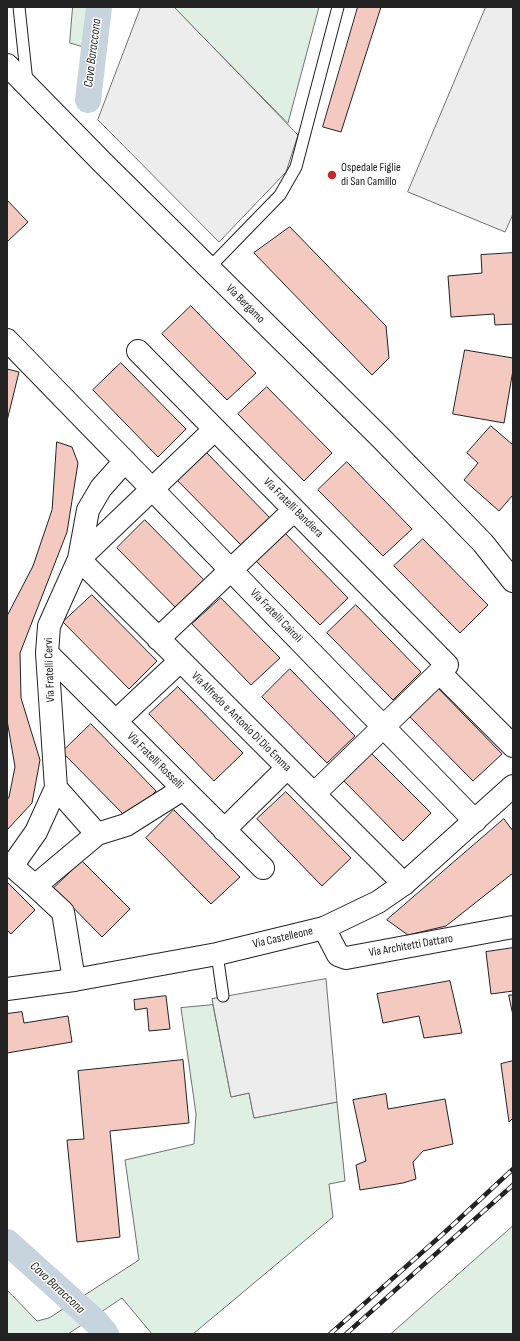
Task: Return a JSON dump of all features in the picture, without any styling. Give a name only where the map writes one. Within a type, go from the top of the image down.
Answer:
[{"type":"street","name":"Via Bergamo","points":[[7,65],[103,163],[381,438],[483,543],[513,581]]},
{"type":"street","name":"Via Fratelli Cairoli","points":[[7,340],[475,821]]},
{"type":"street","name":"Via Fratelli Bandiera","points":[[138,351],[294,510],[444,669],[513,746]]},
{"type":"street","name":"Via Fratelli Cervi","points":[[79,559],[215,429]]},
{"type":"street","name":"Via Fratelli Cervi","points":[[74,980],[63,912],[12,866],[36,832],[56,788],[47,653],[49,626],[79,559],[88,510],[100,488],[125,461]]},
{"type":"street","points":[[158,639],[294,510]]},
{"type":"street","name":"Via Bergamo","points":[[483,543],[513,564]]},
{"type":"street","name":"Via Alfredo e Antonio Di Dio Emma","points":[[79,559],[404,884]]},
{"type":"street","name":"Via Fratelli Rosselli","points":[[47,653],[263,868]]},
{"type":"street","points":[[116,721],[180,661]]},
{"type":"street","points":[[314,794],[444,669]]},
{"type":"street","points":[[224,830],[287,768]]},
{"type":"street","name":"Via Castelleone","points":[[7,989],[74,980],[217,954],[324,928],[378,902],[404,884],[513,786]]},
{"type":"street","points":[[56,788],[97,834]]},
{"type":"street","points":[[35,886],[97,834],[126,825],[183,789]]},
{"type":"street","name":"Via Architetti Dattaro","points":[[324,928],[338,955],[346,958],[513,927]]},
{"type":"lane","points":[[19,7],[27,85]]},
{"type":"lane","points":[[209,268],[280,195],[296,167],[338,7]]},
{"type":"lane","points":[[217,954],[223,996]]},
{"type":"green space","points":[[73,7],[108,7],[87,48],[70,43]]},
{"type":"green space","points":[[174,7],[319,7],[288,123]]},
{"type":"green space","points":[[213,1005],[231,1097],[249,1093],[254,1118],[337,1102],[345,1181],[329,1184],[333,1217],[193,1334],[152,1334],[122,1298],[68,1334],[7,1334],[7,1290],[37,1321],[49,1318],[139,1260],[125,1160],[194,1144],[196,1114],[181,1008]]},
{"type":"green space","points":[[513,1226],[513,1334],[391,1334]]},
{"type":"shaded area","points":[[141,7],[174,7],[298,135],[286,172],[219,242],[98,120]]},
{"type":"shaded area","points":[[486,7],[513,7],[513,214],[505,232],[408,192]]},
{"type":"shaded area","points":[[326,979],[337,1102],[254,1118],[249,1093],[231,1097],[212,999]]},
{"type":"building","points":[[358,7],[381,7],[341,132],[323,127]]},
{"type":"building","points":[[7,200],[28,222],[7,242]]},
{"type":"building","points":[[290,227],[386,326],[389,358],[372,375],[254,253]]},
{"type":"building","points":[[513,253],[513,324],[495,325],[494,314],[451,317],[448,276],[482,273],[481,255]]},
{"type":"building","points":[[191,306],[256,373],[227,400],[162,334]]},
{"type":"building","points":[[465,350],[513,358],[513,370],[504,423],[453,414]]},
{"type":"building","points":[[121,363],[186,429],[158,457],[93,390]]},
{"type":"building","points":[[7,369],[19,372],[7,421]]},
{"type":"building","points":[[267,387],[332,453],[304,481],[238,414]]},
{"type":"building","points":[[491,426],[513,445],[513,495],[499,511],[464,480],[478,463],[467,453]]},
{"type":"building","points":[[57,442],[72,447],[78,463],[67,532],[20,653],[21,698],[40,760],[32,803],[7,830],[7,800],[9,797],[15,767],[7,720],[7,616],[33,566],[52,510]]},
{"type":"building","points":[[206,452],[271,519],[242,546],[177,480]]},
{"type":"building","points":[[347,462],[412,529],[383,556],[318,490]]},
{"type":"building","points":[[145,520],[207,583],[179,611],[117,548]]},
{"type":"building","points":[[283,531],[348,598],[320,625],[254,559]]},
{"type":"building","points":[[423,539],[488,605],[460,633],[394,566]]},
{"type":"building","points":[[92,595],[157,661],[129,689],[63,622]]},
{"type":"building","points":[[221,598],[280,658],[251,685],[192,624]]},
{"type":"building","points":[[356,605],[421,672],[393,700],[327,633]]},
{"type":"building","points":[[290,669],[355,736],[327,763],[262,697]]},
{"type":"building","points":[[178,687],[243,753],[214,781],[149,714]]},
{"type":"building","points":[[437,687],[502,754],[473,781],[408,715]]},
{"type":"building","points":[[91,724],[156,791],[128,819],[62,752]]},
{"type":"building","points":[[369,751],[431,813],[403,841],[341,778]]},
{"type":"building","points":[[286,792],[351,858],[322,886],[257,819]]},
{"type":"building","points":[[174,810],[240,877],[211,904],[146,838]]},
{"type":"building","points":[[504,819],[513,831],[513,873],[446,926],[408,935],[387,920]]},
{"type":"building","points":[[82,861],[130,909],[102,937],[54,888]]},
{"type":"building","points":[[7,882],[35,910],[11,934],[7,930]]},
{"type":"building","points":[[513,948],[513,991],[491,994],[486,952]]},
{"type":"building","points":[[450,981],[462,1033],[424,1038],[419,1016],[383,1023],[377,994]]},
{"type":"building","points":[[509,995],[513,995],[513,1015]]},
{"type":"building","points":[[166,996],[170,1029],[149,1031],[147,1008],[135,1010],[134,1000]]},
{"type":"building","points":[[22,1012],[24,1023],[68,1016],[72,1042],[7,1053],[7,1014]]},
{"type":"building","points":[[183,1060],[189,1123],[110,1131],[120,1237],[77,1242],[67,1140],[84,1139],[78,1071]]},
{"type":"building","points":[[513,1061],[513,1118],[509,1122],[501,1064]]},
{"type":"building","points":[[386,1094],[388,1109],[445,1099],[453,1144],[423,1151],[413,1162],[416,1179],[403,1183],[360,1190],[356,1165],[366,1161],[353,1100]]},
{"type":"waterway","name":"Cavo Baraccona","points":[[88,100],[99,7]]},
{"type":"waterway","name":"Cavo Baraccona","points":[[7,1242],[97,1323],[106,1334]]},
{"type":"railway","points":[[330,1334],[444,1233],[513,1169]]},
{"type":"railway","points":[[346,1334],[513,1185]]},
{"type":"place","name":"Ospedale Figlie di San Camillo","points":[[332,175]]}]
